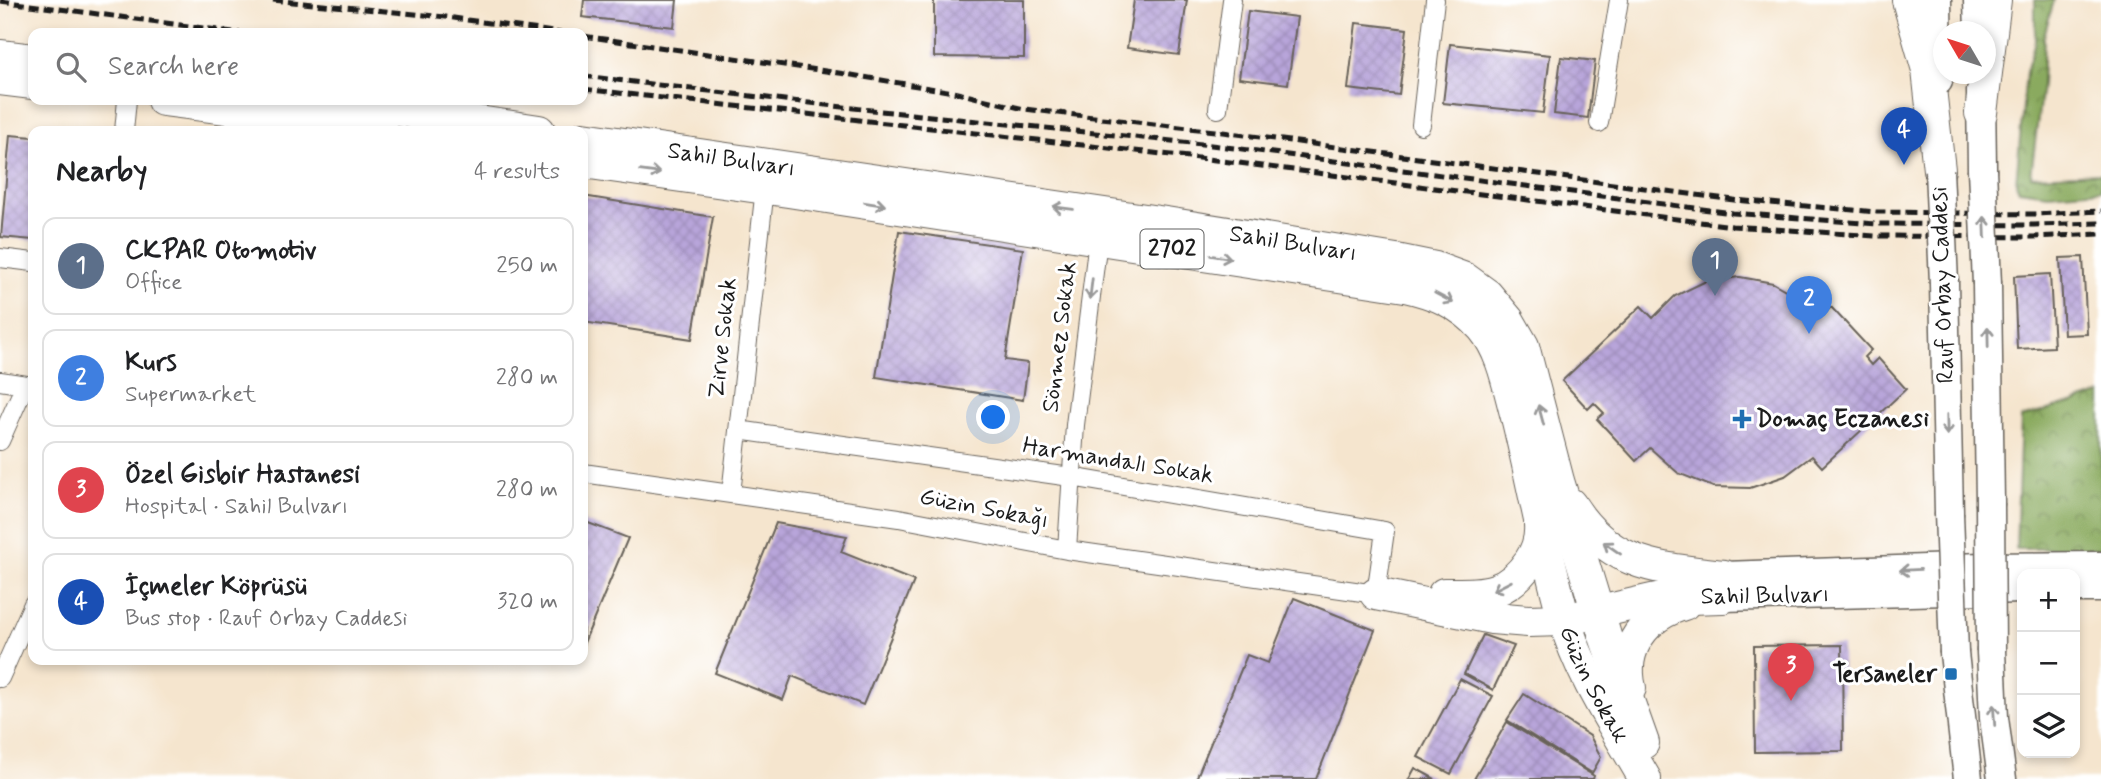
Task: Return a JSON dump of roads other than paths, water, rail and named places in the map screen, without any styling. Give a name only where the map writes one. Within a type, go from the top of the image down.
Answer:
[{"type":"highway","points":[[1908,0],[1928,70],[1939,170]]},
{"type":"highway","points":[[1982,113],[1994,0]]},
{"type":"highway","points":[[0,56],[28,59]]},
{"type":"highway","points":[[0,79],[28,82]]},
{"type":"highway","points":[[202,105],[352,126]]},
{"type":"highway","points":[[352,105],[446,125]]},
{"type":"highway","name":"Sahil Bulvarı","points":[[588,139],[1154,221],[1396,260],[1435,268],[1465,279],[1487,295],[1508,320],[1522,346],[1558,481],[1588,579],[1724,586]]},
{"type":"highway","name":"Sahil Bulvarı","points":[[588,163],[1097,238],[1435,293],[1461,307],[1483,328],[1499,353],[1555,585]]},
{"type":"highway","points":[[1558,481],[1580,520],[1609,547],[1630,559],[1724,586]]},
{"type":"highway","points":[[1376,594],[1485,594],[1507,587],[1522,574],[1534,555],[1541,537],[1538,509]]},
{"type":"highway","points":[[1564,620],[1563,599],[1568,589],[1588,579],[1644,770]]},
{"type":"highway","name":"Güzin Sokak","points":[[1555,585],[1573,645],[1597,694],[1644,770]]},
{"type":"highway","points":[[1644,770],[1628,680],[1628,657],[1637,636],[1649,621],[1724,586]]},
{"type":"highway","name":"Sahil Bulvarı","points":[[1376,594],[1492,618],[1528,621],[1564,620],[1724,586]]},
{"type":"main road","name":"Rauf Orbay Caddesi","points":[[1937,0],[1939,170],[1954,653],[1968,779]]},
{"type":"main road","points":[[1978,0],[1979,21]]},
{"type":"main road","name":"Rauf Orbay Caddesi","points":[[1981,84],[1987,285],[1991,651],[1994,718],[2002,779]]},
{"type":"main road","name":"Sahil Bulvarı","points":[[1724,586],[1982,567],[2101,566]]},
{"type":"main road","name":"Sahil Bulvarı","points":[[1724,586],[2017,589]]},
{"type":"main road","points":[[2080,588],[2101,588]]},
{"type":"street","points":[[1217,109],[1232,0]]},
{"type":"street","points":[[1422,125],[1434,0]]},
{"type":"street","points":[[1599,123],[1619,0]]},
{"type":"street","points":[[124,126],[127,105]]},
{"type":"street","name":"Zirve Sokak","points":[[731,494],[765,188]]},
{"type":"street","name":"Sönmez Sokak","points":[[1067,550],[1075,425],[1097,238],[1100,229],[1109,222],[1154,221]]},
{"type":"street","points":[[0,258],[28,261]]},
{"type":"street","points":[[0,381],[28,385]]},
{"type":"street","points":[[0,441],[28,387]]},
{"type":"street","name":"Harmandalı Sokak","points":[[738,430],[1072,477],[1385,531],[1376,594]]},
{"type":"street","name":"Güzin Sokağı","points":[[588,474],[899,518],[1067,550],[1376,594]]},
{"type":"street","points":[[0,678],[28,615]]},
{"type":"railway","points":[[273,0],[446,17],[525,28]]},
{"type":"railway","points":[[0,1],[203,28]]},
{"type":"railway","points":[[588,37],[846,74],[953,92],[1024,109],[1215,131],[1734,200],[1877,212],[2034,214],[2101,211]]},
{"type":"railway","points":[[588,77],[843,107],[1211,145],[1733,213],[1876,224],[2101,223]]},
{"type":"railway","points":[[588,90],[1207,159],[1732,226],[1876,236],[2033,237],[2101,234]]},
{"type":"place","name":"İçmeler Köprüsü","points":[[1904,165]]},
{"type":"place","name":"CKPAR Otomotiv","points":[[1715,296]]},
{"type":"place","name":"Kurs","points":[[1809,334]]},
{"type":"place","name":"Domaç Eczanesi","points":[[1742,419]]},
{"type":"place","name":"Tersaneler","points":[[1951,674]]},
{"type":"place","name":"Özel Gisbir Hastanesi","points":[[1791,701]]}]
